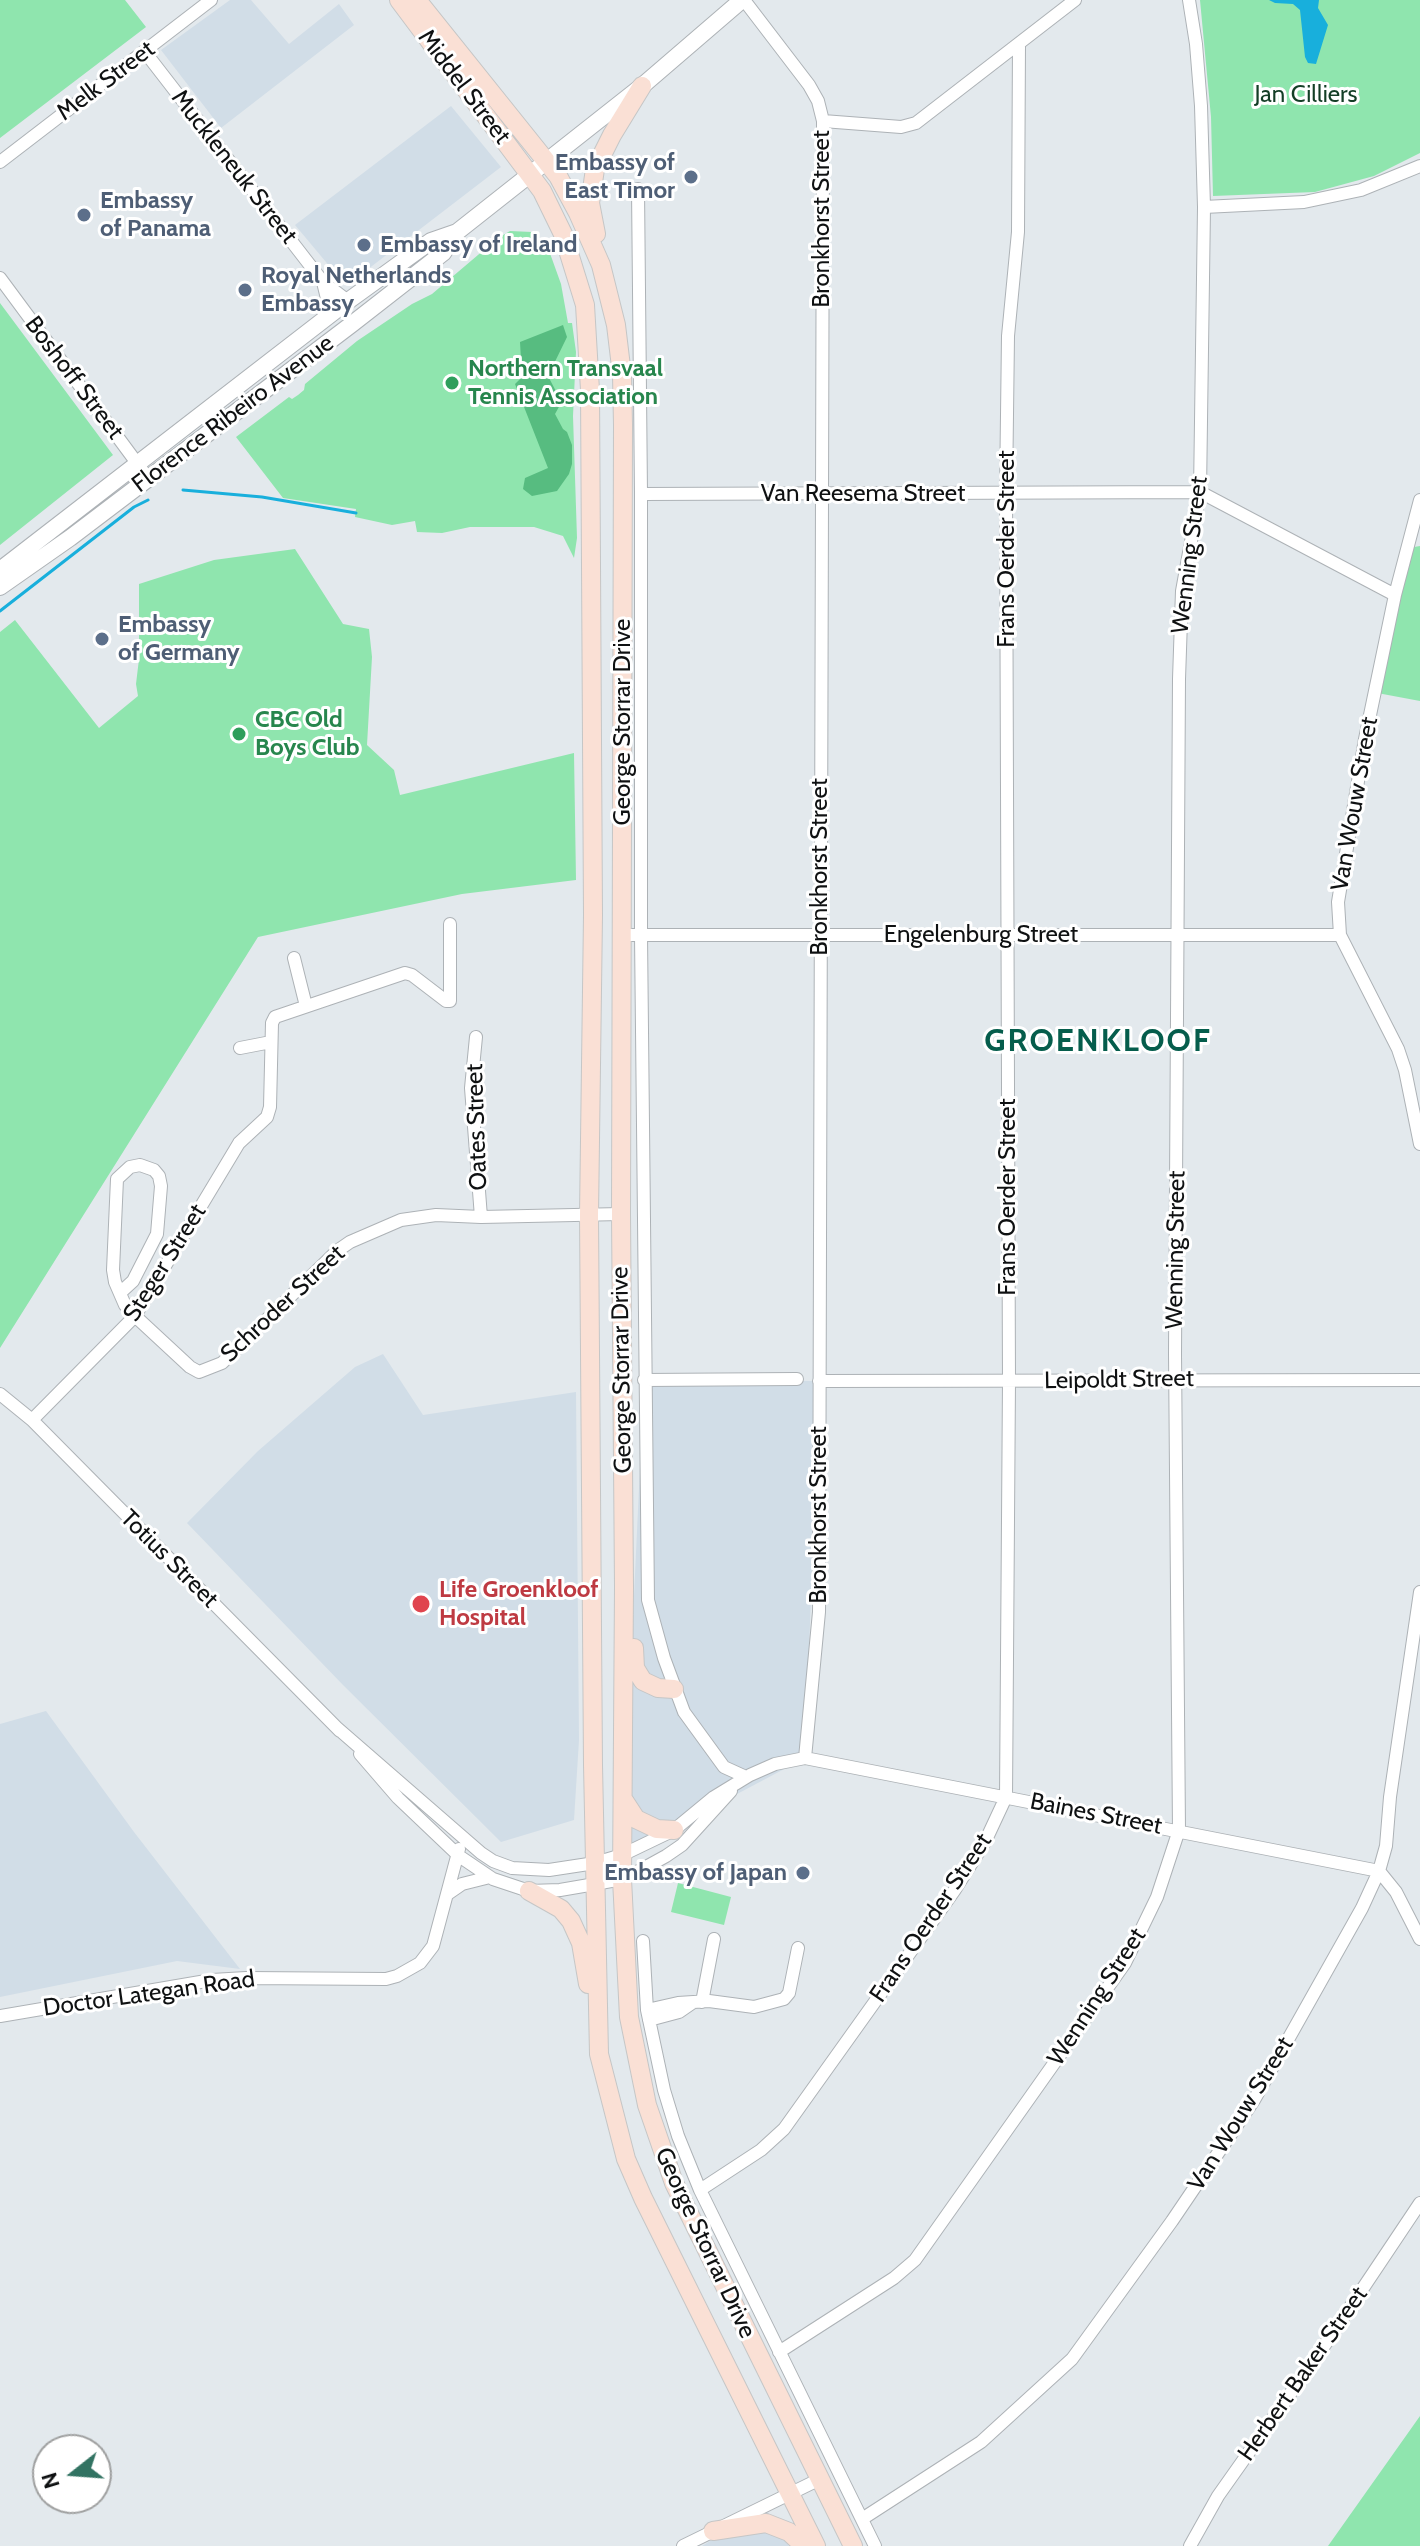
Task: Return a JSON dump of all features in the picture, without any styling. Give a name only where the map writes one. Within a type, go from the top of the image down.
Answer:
[{"type":"main road","name":"Middel Street","points":[[399,0],[530,173]]},
{"type":"main road","name":"Middel Street","points":[[417,0],[547,161]]},
{"type":"main road","name":"Florence Ribeiro Avenue","points":[[0,570],[267,389],[443,253],[457,232],[642,86],[743,0]]},
{"type":"main road","points":[[601,265],[590,203],[592,181],[603,151],[642,86]]},
{"type":"main road","name":"George Storrar Drive","points":[[547,161],[578,213],[601,265],[616,325],[622,375],[623,772],[632,935],[621,1214],[624,1587],[622,1879],[629,2017],[642,2082],[662,2153],[688,2215],[853,2546]]},
{"type":"main road","name":"George Storrar Drive","points":[[530,173],[563,234],[585,305],[590,390],[593,915],[589,1215],[599,2054],[626,2159],[816,2546]]},
{"type":"main road","name":"Florence Ribeiro Avenue","points":[[0,587],[70,538],[224,399],[348,301],[431,241],[457,232]]},
{"type":"main road","points":[[224,399],[234,400],[256,387],[267,389]]},
{"type":"main road","points":[[591,753],[610,744],[623,729]]},
{"type":"main road","points":[[591,753],[612,759],[623,772]]},
{"type":"main road","points":[[593,915],[603,929],[632,935]]},
{"type":"main road","points":[[591,1056],[600,1033],[600,954],[632,935]]},
{"type":"main road","points":[[624,1587],[632,1608],[634,1661],[638,1674],[649,1686],[674,1689]]},
{"type":"main road","points":[[623,1799],[631,1813],[646,1825],[674,1830]]},
{"type":"main road","points":[[529,1891],[561,1909],[579,1936],[599,2054]]},
{"type":"main road","points":[[713,2531],[766,2523],[789,2532],[804,2546]]},
{"type":"street","name":"Melk Street","points":[[0,162],[211,0]]},
{"type":"street","name":"Bronkhorst Street","points":[[743,0],[809,85],[818,101],[823,121],[819,1612],[805,1758]]},
{"type":"street","points":[[823,121],[901,127],[916,123],[1075,0]]},
{"type":"street","name":"Wenning Street","points":[[779,2352],[894,2278],[915,2260],[1125,1963],[1157,1897],[1179,1830],[1176,1380],[1181,600],[1200,492],[1204,207],[1201,106],[1189,0]]},
{"type":"street","name":"Frans Oerder Street","points":[[700,2190],[761,2150],[784,2129],[954,1891],[992,1829],[1006,1797],[1009,1381],[1006,493],[1008,336],[1018,232],[1019,44]]},
{"type":"street","name":"Muckleneuk Street","points":[[145,52],[323,282],[348,301]]},
{"type":"street","points":[[1204,207],[1304,202],[1361,190],[1420,166]]},
{"type":"street","name":"George Storrar Drive","points":[[638,189],[641,494],[632,935],[648,1600],[674,1689],[691,1725],[722,1765],[742,1780]]},
{"type":"street","name":"Boshoff Street","points":[[0,278],[143,471]]},
{"type":"street","name":"Muckleneuk Street","points":[[323,282],[331,315]]},
{"type":"street","name":"Van Reesema Street","points":[[641,494],[1200,492],[1395,595]]},
{"type":"street","name":"Van Wouw Street","points":[[1420,500],[1415,546],[1395,595],[1340,877],[1340,935],[1398,1049],[1420,1144]]},
{"type":"street","points":[[240,1048],[271,1042],[275,1017],[405,973],[450,1001],[450,924]]},
{"type":"street","name":"Engelenburg Street","points":[[632,935],[1340,935]]},
{"type":"street","points":[[294,958],[306,1006]]},
{"type":"street","name":"Oates Street","points":[[476,1037],[471,1088],[481,1217]]},
{"type":"street","name":"Steger Street","points":[[32,1420],[135,1316],[243,1137],[267,1117],[270,1107],[271,1042]]},
{"type":"street","name":"Schroder Street","points":[[121,1292],[133,1281],[157,1234],[159,1176],[154,1170],[140,1165],[130,1167],[117,1179],[113,1270],[125,1305],[199,1372],[222,1363],[350,1242],[413,1217],[621,1214]]},
{"type":"street","points":[[644,1380],[797,1379]]},
{"type":"street","name":"Leipoldt Street","points":[[819,1381],[1420,1380]]},
{"type":"street","name":"Totius Street","points":[[0,1394],[32,1420],[336,1727],[398,1798],[459,1856],[490,1877],[529,1891],[560,1890],[622,1879]]},
{"type":"street","name":"Van Wouw Street","points":[[862,2519],[981,2442],[1079,2350],[1254,2100],[1362,1908],[1379,1871],[1386,1846],[1390,1797],[1420,1592]]},
{"type":"street","name":"Totius Street","points":[[336,1727],[493,1861],[521,1870],[549,1870],[595,1863],[622,1855]]},
{"type":"street","name":"Baines Street","points":[[622,1855],[674,1830],[714,1797],[742,1780],[775,1764],[805,1758],[1379,1871]]},
{"type":"street","name":"Baines Street","points":[[622,1879],[682,1845],[742,1780]]},
{"type":"street","name":"Doctor Lategan Road","points":[[0,2016],[235,1978],[391,1978],[409,1970],[429,1954],[437,1937],[459,1856],[460,1835]]},
{"type":"street","points":[[459,1856],[481,1853]]},
{"type":"street","points":[[1379,1871],[1396,1892],[1420,1939]]},
{"type":"street","points":[[449,1893],[462,1884],[490,1877]]},
{"type":"street","points":[[697,2003],[714,1939]]},
{"type":"street","name":"George Storrar Drive","points":[[643,1941],[648,2015],[668,2106],[700,2190],[875,2546]]},
{"type":"street","points":[[648,2015],[678,2003],[754,2007],[784,1999],[789,1993],[798,1948]]},
{"type":"street","name":"Herbert Baker Street","points":[[1190,2546],[1218,2496],[1323,2348],[1420,2203]]},
{"type":"street","points":[[683,2546],[820,2479]]},
{"type":"shaded area","points":[[230,0],[251,0],[289,44],[339,4],[354,25],[221,128],[161,50]]},
{"type":"shaded area","points":[[451,106],[501,167],[346,286],[295,225]]},
{"type":"shaded area","name":"Life Groenkloof Hospital","points":[[383,1354],[423,1415],[576,1392],[579,1740],[574,1820],[501,1842],[343,1685],[187,1523],[258,1451],[355,1367]]},
{"type":"shaded area","points":[[644,1380],[819,1381],[805,1758],[622,1855]]},
{"type":"shaded area","points":[[46,1711],[240,1969],[177,1961],[0,1997],[0,1724]]},
{"type":"shaded area","points":[[765,2507],[789,2546],[702,2546]]},
{"type":"green space","points":[[0,0],[125,0],[146,27],[0,138]]},
{"type":"green space","name":"Jan Cilliers","points":[[1200,0],[1420,0],[1420,153],[1374,176],[1315,192],[1213,196],[1211,117]]},
{"type":"green space","name":"Northern Transvaal Tennis Association","points":[[510,231],[532,232],[547,245],[561,284],[568,323],[572,323],[576,352],[573,416],[577,538],[574,558],[563,536],[534,527],[470,527],[442,533],[417,532],[415,521],[392,525],[355,517],[356,509],[283,498],[236,437],[289,397],[292,399],[298,395],[305,384],[357,341],[432,294]]},
{"type":"green space","points":[[0,303],[113,455],[0,545]]},
{"type":"green space","points":[[563,325],[567,337],[548,376],[560,399],[555,414],[572,445],[572,464],[557,491],[532,496],[523,489],[525,478],[548,468],[515,384],[522,377],[520,342]]},
{"type":"green space","points":[[1420,546],[1420,701],[1372,692],[1408,548]]},
{"type":"green space","points":[[295,549],[343,624],[369,629],[372,657],[367,745],[394,770],[400,795],[574,753],[576,880],[462,894],[258,937],[0,1348],[0,632],[15,620],[99,728],[138,696],[139,584],[214,560]]},
{"type":"green space","points":[[678,1883],[731,1897],[724,1925],[671,1912]]},
{"type":"green space","points":[[1420,2416],[1420,2546],[1328,2546]]},
{"type":"water","points":[[1269,0],[1319,0],[1318,8],[1328,25],[1316,64],[1308,63],[1305,57],[1300,10],[1293,4]]},
{"type":"waterway","points":[[183,490],[262,497],[356,513]]},
{"type":"waterway","points":[[0,611],[134,507],[148,500]]},
{"type":"place","name":"Embassy of East Timor","points":[[691,177]]},
{"type":"place","name":"Embassy of Panama","points":[[84,215]]},
{"type":"place","name":"Embassy of Ireland","points":[[364,245]]},
{"type":"place","name":"Royal Netherlands Embassy","points":[[245,290]]},
{"type":"place","name":"Northern Transvaal Tennis Association","points":[[452,383]]},
{"type":"place","name":"Embassy of Germany","points":[[102,639]]},
{"type":"place","name":"CBC Old Boys Club","points":[[239,734]]},
{"type":"place","name":"Life Groenkloof Hospital","points":[[421,1604]]},
{"type":"place","name":"Embassy of Japan","points":[[803,1873]]},
{"type":"district","name":"GROENKLOOF","points":[[1098,1042]]}]
